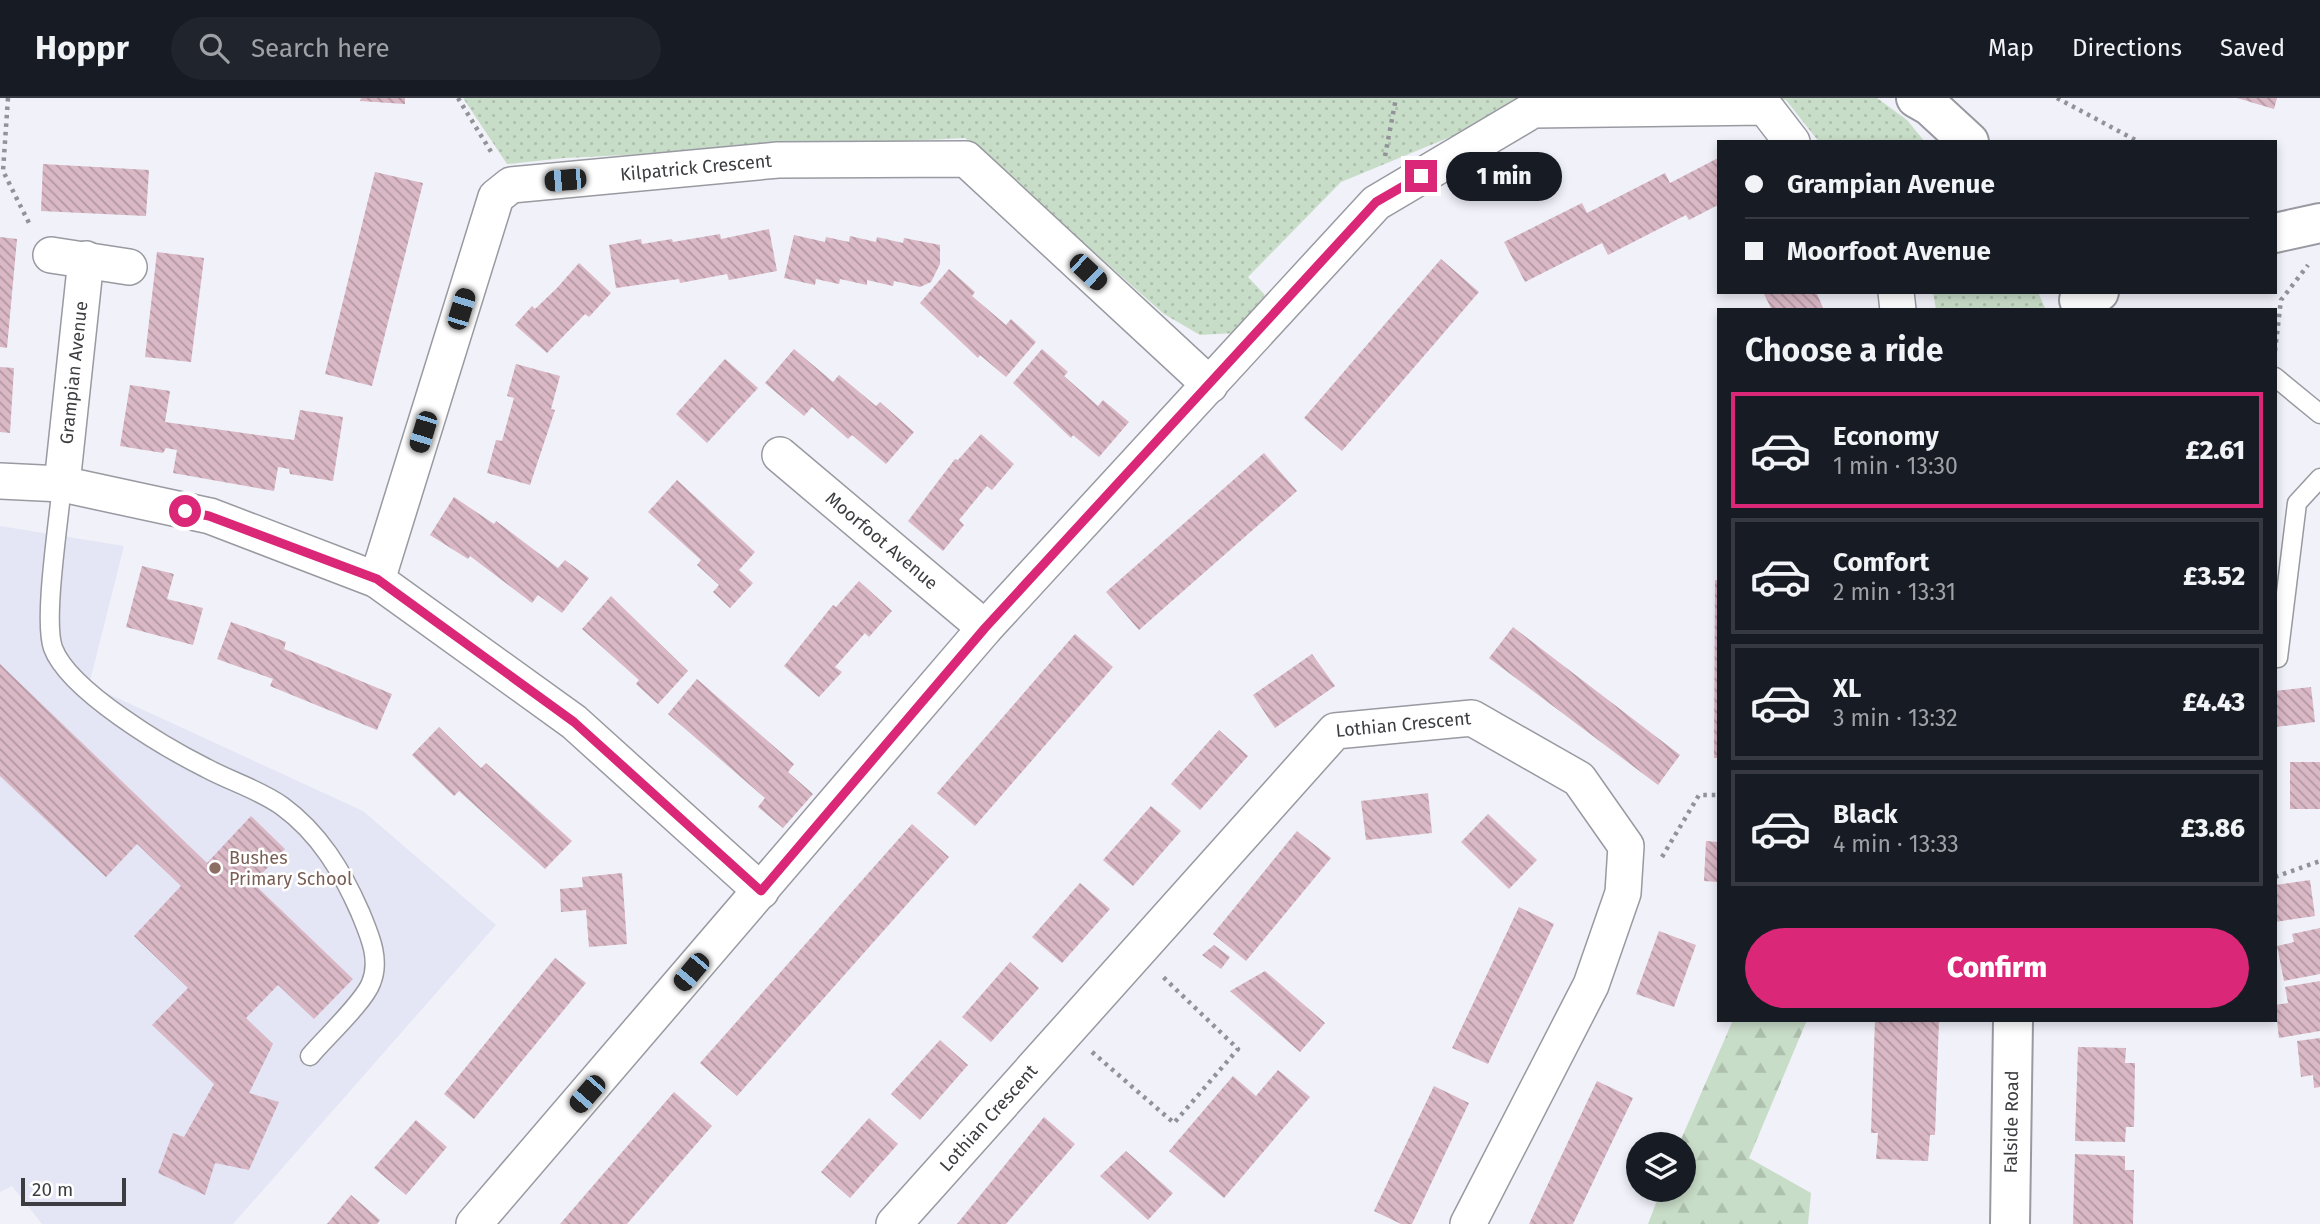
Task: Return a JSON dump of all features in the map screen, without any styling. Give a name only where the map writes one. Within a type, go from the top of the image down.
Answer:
[{"type":"street","points":[[1916,98],[1930,106],[1967,140]]},
{"type":"street","points":[[474,1224],[985,628],[1376,202],[1534,110],[1765,107],[1790,140]]},
{"type":"street","name":"Kilpatrick Crescent","points":[[512,185],[778,160],[966,159],[1210,385]]},
{"type":"street","points":[[377,579],[496,197],[512,185]]},
{"type":"street","points":[[2277,205],[2320,213]]},
{"type":"street","points":[[2277,233],[2320,223]]},
{"type":"street","points":[[51,255],[129,267]]},
{"type":"street","name":"Grampian Avenue","points":[[62,484],[86,259]]},
{"type":"street","name":"Moorfoot Avenue","points":[[780,455],[985,628]]},
{"type":"street","points":[[0,481],[62,484],[209,516],[377,579],[574,722],[761,891]]},
{"type":"street","name":"Lothian Crescent","points":[[894,1224],[1335,732],[1472,718],[1579,779],[1626,846],[1623,893],[1591,985],[1468,1224]]},
{"type":"street","name":"Falside Road","points":[[2010,1224],[2013,1022]]},
{"type":"lane","points":[[2277,379],[2320,414]]},
{"type":"lane","points":[[2277,658],[2297,503],[2320,478]]},
{"type":"lane","points":[[62,484],[50,626],[54,649],[69,672],[103,705],[203,767],[281,805],[313,833],[343,873],[365,924],[377,965],[370,986],[310,1056]]},
{"type":"path","points":[[8,98],[3,172],[34,234],[51,255]]},
{"type":"path","points":[[458,98],[512,185]]},
{"type":"path","points":[[1376,202],[1396,98]]},
{"type":"path","points":[[2057,98],[2135,140]]},
{"type":"path","points":[[2277,335],[2281,300],[2312,260]]},
{"type":"path","points":[[1623,893],[1646,885],[1699,795],[1717,795]]},
{"type":"path","points":[[2277,876],[2320,862]]},
{"type":"path","points":[[1068,1031],[1174,1123],[1238,1049],[1138,953]]},
{"type":"shaded area","name":"Bushes Primary School","points":[[0,526],[124,546],[89,685],[363,811],[496,925],[233,1224],[42,1224],[12,1186],[0,1192]]},
{"type":"green space","points":[[463,98],[1545,98],[1341,182],[1248,277],[1265,295],[1234,333],[1200,335],[1164,314],[965,138],[565,158],[507,164]]},
{"type":"green space","points":[[1760,98],[1877,98],[1907,120],[1923,140],[1817,140],[1786,100]]},
{"type":"green space","points":[[1933,294],[2039,294],[2045,308],[1936,308]]},
{"type":"green space","points":[[1732,1022],[1806,1022],[1749,1158],[1811,1193],[1808,1224],[1648,1224],[1656,1202],[1696,1202],[1696,1132],[1684,1132]]},
{"type":"building","points":[[361,98],[405,98],[405,104],[360,101]]},
{"type":"building","points":[[2237,98],[2277,98],[2274,109]]},
{"type":"building","points":[[1717,159],[1717,206],[1689,220],[1686,215],[1608,255],[1602,243],[1525,282],[1504,242],[1582,203],[1587,213],[1665,173],[1670,183]]},
{"type":"building","points":[[43,164],[149,170],[146,216],[41,211]]},
{"type":"building","points":[[375,172],[423,183],[372,386],[325,374]]},
{"type":"building","points":[[769,229],[777,271],[729,280],[727,274],[680,283],[679,279],[616,288],[609,245],[641,239],[642,244],[672,239],[673,242],[720,234],[721,239]]},
{"type":"building","points":[[794,235],[825,242],[826,237],[849,242],[850,236],[876,242],[877,237],[903,243],[904,238],[940,245],[940,264],[931,282],[920,287],[894,281],[893,286],[867,280],[867,285],[840,279],[839,284],[816,279],[815,285],[784,278]]},
{"type":"building","points":[[0,237],[17,239],[7,348],[0,347]]},
{"type":"building","points":[[157,252],[204,258],[191,362],[145,357]]},
{"type":"building","points":[[1441,259],[1479,292],[1342,451],[1304,418]]},
{"type":"building","points":[[579,263],[611,293],[589,317],[585,314],[547,353],[515,325],[532,306],[535,309],[557,288]]},
{"type":"building","points":[[949,269],[975,292],[972,296],[1006,325],[1011,319],[1036,342],[1006,377],[980,355],[978,358],[920,303]]},
{"type":"building","points":[[1764,294],[1817,294],[1823,308],[1771,308]]},
{"type":"building","points":[[794,349],[833,382],[839,375],[876,406],[880,402],[914,432],[886,464],[852,435],[848,439],[812,407],[804,416],[765,383]]},
{"type":"building","points":[[1042,349],[1068,372],[1064,376],[1098,406],[1103,400],[1129,422],[1099,457],[1073,435],[1071,438],[1013,383]]},
{"type":"building","points":[[725,359],[758,388],[707,443],[676,414]]},
{"type":"building","points":[[516,364],[560,376],[551,409],[555,410],[530,485],[487,473],[496,440],[502,441],[514,398],[507,396]]},
{"type":"building","points":[[0,367],[14,368],[10,433],[0,432]]},
{"type":"building","points":[[130,385],[170,391],[165,422],[294,440],[300,410],[343,417],[333,481],[290,474],[289,469],[278,467],[274,491],[173,473],[177,450],[166,448],[163,453],[120,446]]},
{"type":"building","points":[[981,434],[1014,464],[992,490],[987,486],[959,520],[964,525],[943,551],[908,521],[955,459],[958,460]]},
{"type":"building","points":[[1264,453],[1297,491],[1139,630],[1106,592]]},
{"type":"building","points":[[677,480],[755,552],[739,570],[753,583],[730,608],[713,592],[719,585],[697,565],[701,560],[648,512]]},
{"type":"building","points":[[454,497],[494,524],[496,521],[558,568],[565,560],[589,578],[562,613],[538,595],[532,603],[470,556],[468,559],[430,535]]},
{"type":"building","points":[[142,566],[174,574],[167,599],[203,608],[193,645],[126,627]]},
{"type":"building","points":[[1715,580],[1717,580],[1717,758],[1714,758]]},
{"type":"building","points":[[859,581],[892,611],[869,637],[865,633],[835,667],[842,672],[819,697],[784,666],[833,605],[836,607]]},
{"type":"building","points":[[611,596],[688,671],[658,704],[636,684],[639,680],[582,629]]},
{"type":"building","points":[[231,622],[286,642],[284,649],[392,694],[377,730],[270,686],[273,679],[217,659]]},
{"type":"building","points":[[1513,627],[1680,755],[1658,785],[1489,658]]},
{"type":"building","points":[[1075,634],[1113,667],[975,826],[937,793]]},
{"type":"building","points":[[1312,654],[1335,686],[1275,728],[1253,695]]},
{"type":"building","points":[[0,664],[207,863],[251,816],[285,849],[253,883],[353,979],[314,1019],[278,985],[246,1018],[273,1044],[249,1093],[279,1102],[249,1170],[215,1163],[205,1195],[158,1173],[173,1133],[184,1137],[214,1084],[152,1025],[188,988],[134,936],[181,886],[137,844],[106,877],[0,776]]},
{"type":"building","points":[[697,679],[794,764],[788,772],[813,794],[783,828],[758,807],[765,798],[668,714]]},
{"type":"building","points":[[2311,687],[2315,722],[2277,727],[2277,691]]},
{"type":"building","points":[[439,727],[481,768],[486,763],[572,841],[545,869],[459,791],[454,796],[412,755]]},
{"type":"building","points":[[1219,730],[1248,756],[1200,810],[1171,784]]},
{"type":"building","points":[[2290,762],[2320,762],[2320,809],[2290,809]]},
{"type":"building","points":[[1428,793],[1432,833],[1366,840],[1361,801]]},
{"type":"building","points":[[1151,806],[1181,831],[1133,886],[1103,860]]},
{"type":"building","points":[[1488,814],[1537,860],[1509,889],[1461,842]]},
{"type":"building","points":[[912,824],[949,857],[737,1096],[700,1063]]},
{"type":"building","points":[[1297,831],[1331,858],[1246,961],[1213,934]]},
{"type":"building","points":[[1706,841],[1717,842],[1717,882],[1704,881]]},
{"type":"building","points":[[622,873],[627,944],[589,947],[586,910],[561,912],[560,889],[583,887],[582,877]]},
{"type":"building","points":[[2310,880],[2315,916],[2277,922],[2277,885]]},
{"type":"building","points":[[1080,883],[1110,909],[1062,963],[1032,937]]},
{"type":"building","points":[[1519,907],[1554,924],[1488,1064],[1452,1048]]},
{"type":"building","points":[[2320,928],[2320,974],[2284,981],[2277,946],[2294,942],[2292,934]]},
{"type":"building","points":[[1659,931],[1696,945],[1674,1007],[1636,994]]},
{"type":"building","points":[[1214,945],[1230,957],[1221,969],[1202,955]]},
{"type":"building","points":[[555,958],[586,983],[474,1119],[444,1094]]},
{"type":"building","points":[[1010,962],[1039,988],[991,1042],[962,1017]]},
{"type":"building","points":[[1265,971],[1325,1023],[1300,1052],[1230,991]]},
{"type":"building","points":[[2320,981],[2320,1031],[2279,1038],[2277,1005],[2288,1003],[2285,987]]},
{"type":"building","points":[[1875,1022],[1939,1022],[1935,1135],[1930,1135],[1928,1161],[1876,1159],[1878,1133],[1871,1133]]},
{"type":"building","points":[[2320,1038],[2320,1087],[2314,1088],[2313,1075],[2301,1077],[2297,1041]]},
{"type":"building","points":[[940,1040],[968,1065],[920,1120],[891,1094]]},
{"type":"building","points":[[2078,1047],[2126,1048],[2125,1063],[2135,1063],[2134,1127],[2126,1127],[2125,1142],[2075,1141]]},
{"type":"building","points":[[1278,1070],[1310,1097],[1224,1198],[1169,1151],[1233,1076],[1256,1096]]},
{"type":"building","points":[[1597,1081],[1633,1098],[1573,1224],[1529,1224]]},
{"type":"building","points":[[1434,1086],[1469,1103],[1412,1224],[1401,1224],[1374,1211]]},
{"type":"building","points":[[674,1092],[712,1126],[627,1224],[560,1224]]},
{"type":"building","points":[[1044,1117],[1075,1144],[1006,1224],[957,1224]]},
{"type":"building","points":[[869,1118],[898,1144],[850,1198],[821,1172]]},
{"type":"building","points":[[416,1120],[447,1147],[406,1195],[374,1168]]},
{"type":"building","points":[[1126,1151],[1173,1193],[1148,1220],[1100,1176]]},
{"type":"building","points":[[2075,1154],[2125,1156],[2125,1170],[2134,1170],[2133,1224],[2073,1224]]},
{"type":"building","points":[[351,1195],[380,1220],[377,1224],[327,1224]]},
{"type":"place","name":"Bushes Primary School","points":[[215,868]]},
{"type":"route","points":[[185,511],[209,516],[377,579],[574,722],[761,891],[985,628],[1376,202],[1421,176]]}]
